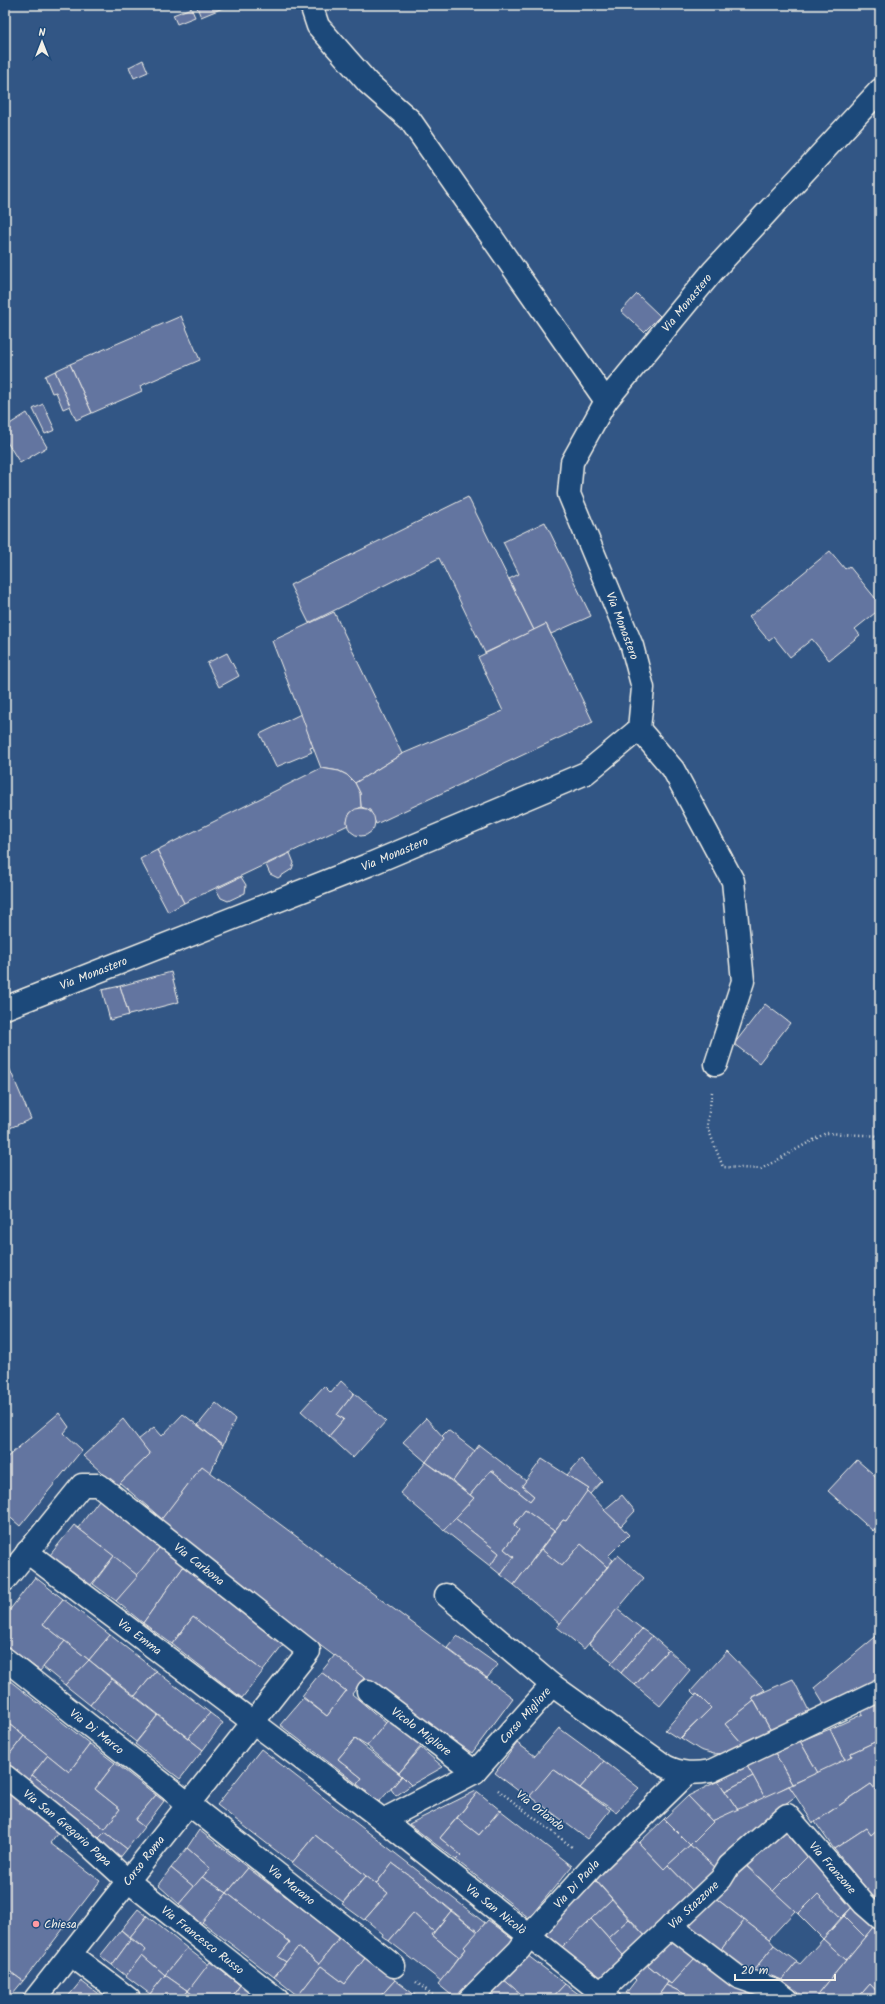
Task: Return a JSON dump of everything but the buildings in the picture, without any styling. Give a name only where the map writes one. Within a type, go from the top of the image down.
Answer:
[{"type":"street","points":[[311,5],[318,26],[323,32],[368,83],[410,120],[606,401]]},
{"type":"street","name":"Via Monastero","points":[[5,1008],[368,865],[586,773],[639,729],[643,688],[632,646],[569,494],[572,462],[606,401],[713,271],[880,90]]},
{"type":"street","points":[[639,729],[673,769],[733,881],[743,981],[716,1064]]},
{"type":"street","name":"Via Carbona","points":[[27,1552],[82,1485],[99,1485],[309,1651],[252,1723]]},
{"type":"street","points":[[5,1580],[27,1552]]},
{"type":"street","name":"Via Emma","points":[[27,1552],[252,1723]]},
{"type":"street","points":[[446,1595],[552,1685]]},
{"type":"street","name":"Via Di Marco","points":[[5,1659],[189,1803]]},
{"type":"street","name":"Corso Migliore","points":[[383,1820],[475,1772],[552,1685],[665,1766],[687,1774],[711,1771],[880,1690]]},
{"type":"street","name":"Vicolo Migliore","points":[[368,1691],[475,1772]]},
{"type":"street","points":[[252,1723],[383,1820]]},
{"type":"street","name":"Corso Roma","points":[[35,1999],[252,1723]]},
{"type":"street","name":"Via Di Paola","points":[[470,1999],[519,1950],[529,1936],[594,1865],[687,1774]]},
{"type":"street","name":"Via San Gregorio Papa","points":[[5,1776],[70,1828],[128,1881]]},
{"type":"street","name":"Via Marano","points":[[189,1803],[394,1966]]},
{"type":"street","name":"Via Franzone","points":[[787,1815],[864,1904],[880,1918]]},
{"type":"street","name":"Via Stazzone","points":[[601,1997],[721,1879],[729,1866],[787,1815]]},
{"type":"street","name":"Via San Nicolò","points":[[383,1820],[529,1936],[601,1997]]},
{"type":"street","name":"Via Francesco Russo","points":[[128,1881],[277,1999]]},
{"type":"street","points":[[672,1926],[738,1977],[775,1990],[787,1999]]},
{"type":"street","points":[[70,1954],[129,1999]]},
{"type":"path","points":[[716,1064],[707,1126],[723,1166],[762,1169],[826,1133],[880,1136]]},
{"type":"path","name":"Via Orlando","points":[[475,1772],[594,1865]]},
{"type":"place","name":"Chiesa","points":[[36,1924]]}]
